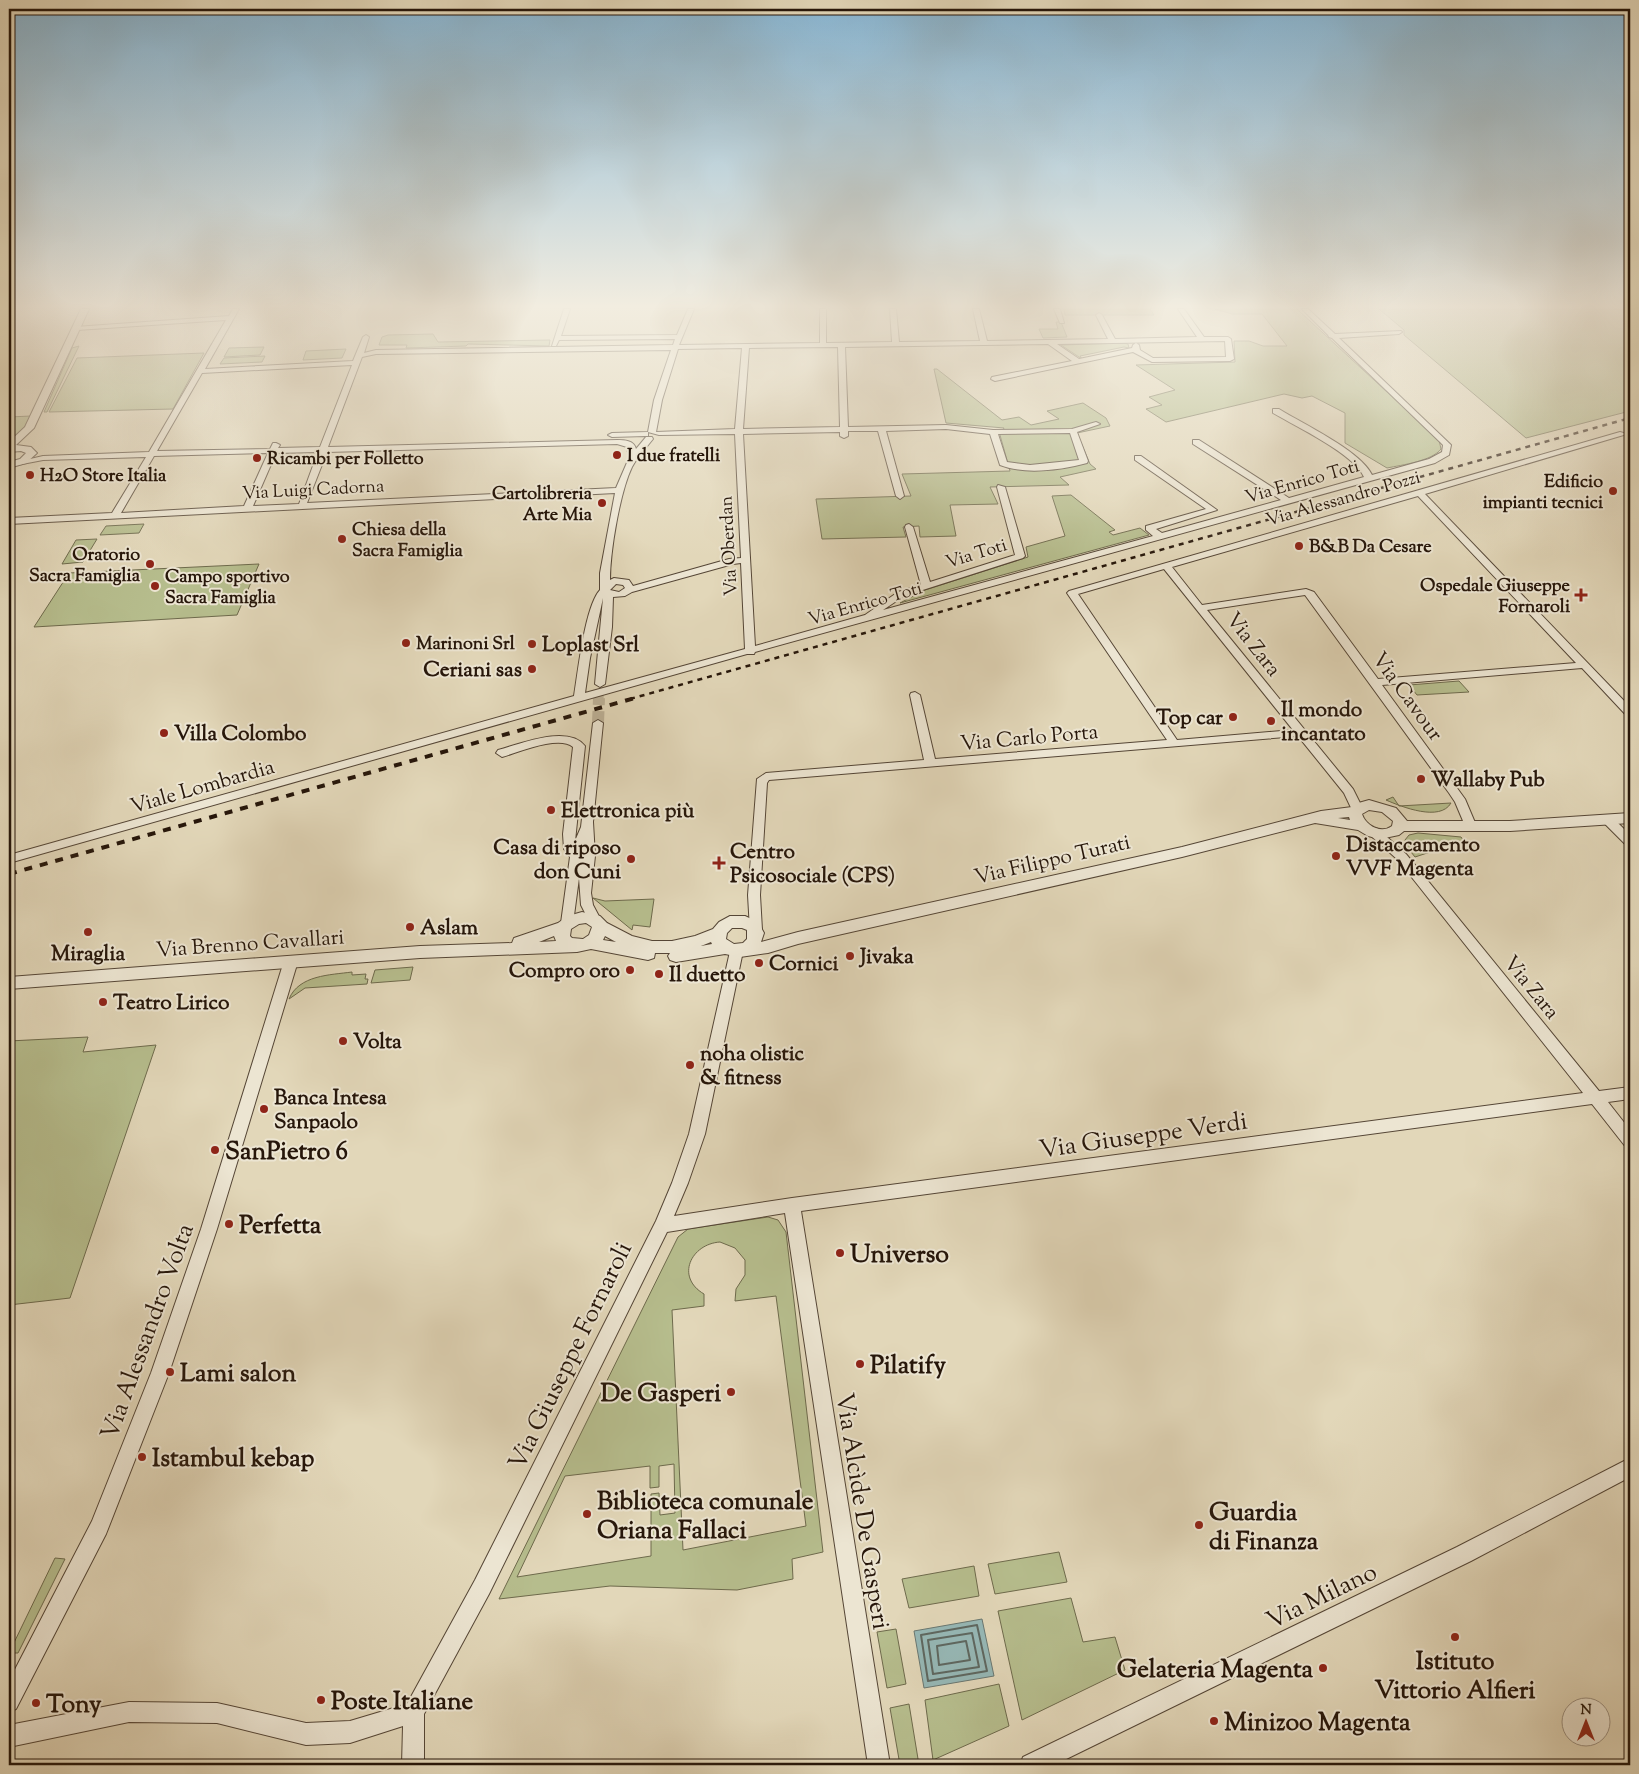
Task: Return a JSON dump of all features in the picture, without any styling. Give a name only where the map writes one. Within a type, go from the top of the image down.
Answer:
[{"type":"street","points":[[12,466],[32,454],[26,442],[29,428],[46,392]]},
{"type":"street","points":[[115,516],[189,392]]},
{"type":"street","points":[[302,506],[345,392]]},
{"type":"street","points":[[600,684],[602,652],[609,609],[605,573],[619,490],[622,476],[650,436],[661,392]]},
{"type":"street","name":"Via Oberdan","points":[[742,392],[739,435],[750,652]]},
{"type":"street","points":[[843,392],[844,432]]},
{"type":"street","name":"Via Enrico Toti","points":[[579,699],[1288,502],[1442,457],[1447,449],[1443,440],[1391,392]]},
{"type":"street","points":[[1276,411],[1351,456],[1364,467],[1369,478]]},
{"type":"street","points":[[9,448],[36,451],[106,448],[154,450],[881,431],[1073,431],[1096,424]]},
{"type":"street","points":[[9,448],[29,428]]},
{"type":"street","points":[[881,431],[900,496]]},
{"type":"street","points":[[992,431],[1003,462],[1013,466],[1074,465],[1084,461],[1073,431]]},
{"type":"street","name":"Via Alessandro Pozzi","points":[[1174,743],[1072,593],[1623,434]]},
{"type":"street","points":[[591,442],[650,436]]},
{"type":"street","points":[[523,441],[626,443],[631,446],[633,458]]},
{"type":"street","points":[[1196,442],[1288,502]]},
{"type":"street","points":[[248,509],[275,447]]},
{"type":"street","points":[[100,456],[106,448]]},
{"type":"street","points":[[12,466],[43,458],[100,456],[154,450]]},
{"type":"street","points":[[1138,458],[1213,510],[1148,528],[1160,537]]},
{"type":"street","name":"Via Toti","points":[[862,621],[901,594],[1020,556],[1001,487]]},
{"type":"street","name":"Via Luigi Cadorna","points":[[9,521],[619,490]]},
{"type":"street","points":[[1419,492],[1630,713]]},
{"type":"street","points":[[909,527],[926,585]]},
{"type":"street","points":[[579,699],[585,658],[598,598],[610,583],[626,586],[660,580],[732,561],[745,560]]},
{"type":"street","name":"Via Zara","points":[[1166,566],[1361,808]]},
{"type":"street","points":[[605,573],[626,586]]},
{"type":"street","points":[[606,590],[618,595],[626,586]]},
{"type":"street","points":[[609,609],[626,586]]},
{"type":"street","name":"Via Cavour","points":[[1200,608],[1309,592],[1453,790],[1461,802],[1470,825]]},
{"type":"street","points":[[1375,682],[1584,665]]},
{"type":"street","points":[[915,695],[930,764]]},
{"type":"street","name":"Viale Lombardia","points":[[9,860],[579,699]]},
{"type":"street","points":[[587,822],[576,856],[565,925],[561,934],[564,941],[584,945],[599,936],[598,923],[587,905],[584,893],[590,856],[587,822],[598,723]]},
{"type":"street","name":"Via Carlo Porta","points":[[756,931],[754,895],[761,782],[763,779],[1299,733]]},
{"type":"street","points":[[502,754],[557,739],[577,742],[580,746],[569,834],[570,849],[582,861],[583,874],[586,878]]},
{"type":"street","points":[[1368,829],[1356,818],[1361,808],[1384,808],[1397,824]]},
{"type":"street","name":"Via Filippo Turati","points":[[584,945],[678,956],[768,947],[798,938],[1172,854],[1321,816],[1361,808]]},
{"type":"street","name":"Via Filippo Turati","points":[[1314,819],[1386,834],[1397,824],[1510,826],[1630,818]]},
{"type":"street","points":[[1607,819],[1630,842]]},
{"type":"street","name":"Via Zara","points":[[1397,824],[1396,842],[1402,857]]},
{"type":"street","name":"Via Zara","points":[[1368,829],[1402,857],[1630,1141]]},
{"type":"street","points":[[565,925],[580,917],[598,923],[623,938],[643,945],[667,946],[697,942],[718,933],[725,925],[736,922],[748,923],[756,931],[757,939],[753,945],[736,950],[718,942],[718,933]]},
{"type":"street","name":"Via Brenno Cavallari","points":[[495,948],[533,939],[565,925]]},
{"type":"street","name":"Via Filippo Turati","points":[[756,931],[798,938]]},
{"type":"street","name":"Via Brenno Cavallari","points":[[9,983],[291,961],[495,948],[584,945]]},
{"type":"street","name":"Via Giuseppe Fornaroli","points":[[413,1765],[414,1712],[482,1587],[662,1224],[680,1183],[697,1134],[736,950]]},
{"type":"street","name":"Via Alessandro Volta","points":[[9,1702],[99,1527],[153,1390],[210,1229],[291,961]]},
{"type":"street","name":"Via Giuseppe Verdi","points":[[662,1224],[1630,1092]]},
{"type":"street","name":"Via Alcìde De Gasperi","points":[[792,1205],[879,1765]]},
{"type":"street","name":"Via Milano","points":[[1031,1765],[1628,1472]]},
{"type":"street","points":[[9,1736],[129,1712],[217,1713],[306,1734],[350,1732],[414,1712]]},
{"type":"green space","points":[[53,392],[57,392],[47,412],[44,412]]},
{"type":"green space","points":[[59,392],[183,392],[173,409],[49,412]]},
{"type":"green space","points":[[939,392],[966,392],[1002,420],[1019,417],[1031,425],[1059,419],[1047,411],[1083,403],[1106,418],[1110,426],[1077,433],[1090,464],[1096,469],[1060,477],[1069,485],[990,487],[998,504],[950,505],[956,536],[920,537],[919,526],[903,527],[906,537],[822,539],[816,499],[911,496],[902,474],[1010,471],[1000,435],[1004,428],[946,423]]},
{"type":"green space","points":[[1168,392],[1387,392],[1439,440],[1441,449],[1431,457],[1387,468],[1345,443],[1345,413],[1312,396],[1302,398],[1284,394],[1166,422],[1146,409],[1162,405],[1149,397]]},
{"type":"green space","points":[[1471,392],[1630,392],[1630,411],[1526,438]]},
{"type":"green space","points":[[31,416],[22,434],[9,443],[9,417]]},
{"type":"green space","points":[[1071,495],[1115,530],[1109,532],[1113,535],[1140,528],[1149,535],[900,603],[925,590],[1028,557],[1026,547],[1065,536],[1052,496]]},
{"type":"green space","points":[[144,524],[139,533],[100,535],[106,526]]},
{"type":"green space","points":[[97,539],[83,562],[62,564],[76,540]]},
{"type":"green space","name":"Campo sportivo Sacra Famiglia","points":[[259,564],[237,615],[34,627],[69,573]]},
{"type":"green space","points":[[1459,681],[1469,692],[1417,695],[1409,685]]},
{"type":"green space","points":[[1393,797],[1398,805],[1386,800]]},
{"type":"green space","points":[[1451,803],[1446,809],[1438,812],[1420,811],[1401,806]]},
{"type":"green space","points":[[1418,833],[1461,837],[1464,841],[1415,857],[1407,847],[1405,840],[1409,835]]},
{"type":"green space","points":[[593,898],[605,901],[654,899],[650,927],[633,925],[632,930]]},
{"type":"green space","points":[[413,967],[410,980],[371,983],[375,970]]},
{"type":"green space","points":[[352,972],[352,975],[366,974],[367,984],[305,988],[289,999],[300,985],[308,981]]},
{"type":"green space","points":[[88,1037],[83,1052],[156,1045],[70,1298],[9,1305],[9,1041]]},
{"type":"green space","points":[[768,1217],[778,1220],[786,1232],[823,1552],[792,1559],[793,1579],[737,1590],[610,1586],[499,1599],[678,1237],[688,1229]],"holes":[[[720,1242],[735,1248],[745,1260],[745,1275],[736,1289],[735,1301],[776,1296],[806,1526],[683,1550],[672,1310],[704,1306],[704,1294],[695,1287],[690,1279],[690,1262],[701,1249],[710,1244]],[[674,1464],[675,1513],[660,1515],[659,1493],[651,1494],[651,1556],[517,1577],[565,1476],[650,1466],[650,1488],[659,1487],[659,1466]]]},
{"type":"green space","points":[[1059,1552],[1067,1582],[995,1594],[988,1564]]},
{"type":"green space","points":[[55,1558],[65,1559],[18,1653],[9,1653]]},
{"type":"green space","points":[[974,1566],[979,1596],[909,1608],[902,1579]]},
{"type":"green space","points":[[1071,1598],[1083,1642],[1115,1637],[1125,1670],[1022,1720],[998,1611]]},
{"type":"green space","points":[[896,1629],[906,1684],[887,1688],[877,1632]]},
{"type":"green space","points":[[999,1684],[1009,1726],[933,1760],[925,1700]]},
{"type":"green space","points":[[909,1704],[919,1765],[900,1765],[890,1708]]},
{"type":"water","points":[[982,1619],[994,1676],[924,1688],[914,1631]]},
{"type":"tunnel","points":[[599,699],[600,684]]},
{"type":"tunnel","points":[[598,723],[599,698]]},
{"type":"railway","points":[[630,699],[1630,418]]},
{"type":"railway","points":[[9,874],[635,698]]},
{"type":"place","name":"I due fratelli","points":[[617,455]]},
{"type":"place","name":"Ricambi per Folletto","points":[[257,458]]},
{"type":"place","name":"H2O Store Italia","points":[[30,475]]},
{"type":"place","name":"Edificio impianti tecnici","points":[[1613,491]]},
{"type":"place","name":"Cartolibreria Arte Mia","points":[[602,503]]},
{"type":"place","name":"Chiesa della Sacra Famiglia","points":[[342,539]]},
{"type":"place","name":"B&B Da Cesare","points":[[1299,546]]},
{"type":"place","name":"Oratorio Sacra Famiglia","points":[[150,564]]},
{"type":"place","name":"Campo sportivo Sacra Famiglia","points":[[155,586]]},
{"type":"place","name":"Ospedale Giuseppe Fornaroli","points":[[1581,595]]},
{"type":"place","name":"Marinoni Srl","points":[[406,643]]},
{"type":"place","name":"Loplast Srl","points":[[532,644]]},
{"type":"place","name":"Ceriani sas","points":[[532,669]]},
{"type":"place","name":"Top car","points":[[1233,717]]},
{"type":"place","name":"Il mondo incantato","points":[[1271,721]]},
{"type":"place","name":"Villa Colombo","points":[[164,733]]},
{"type":"place","name":"Wallaby Pub","points":[[1421,779]]},
{"type":"place","name":"Elettronica più","points":[[551,810]]},
{"type":"place","name":"Distaccamento VVF Magenta","points":[[1336,856]]},
{"type":"place","name":"Casa di riposo don Cuni","points":[[631,859]]},
{"type":"place","name":"Centro Psicosociale (CPS)","points":[[719,863]]},
{"type":"place","name":"Aslam","points":[[410,927]]},
{"type":"place","name":"Miraglia","points":[[88,932]]},
{"type":"place","name":"Jivaka","points":[[850,956]]},
{"type":"place","name":"Cornici","points":[[759,963]]},
{"type":"place","name":"Compro oro","points":[[630,970]]},
{"type":"place","name":"Il duetto","points":[[659,974]]},
{"type":"place","name":"Teatro Lirico","points":[[103,1002]]},
{"type":"place","name":"Volta","points":[[343,1041]]},
{"type":"place","name":"noha olistic & fitness","points":[[690,1065]]},
{"type":"place","name":"Banca Intesa Sanpaolo","points":[[264,1109]]},
{"type":"place","name":"SanPietro 6","points":[[215,1150]]},
{"type":"place","name":"Perfetta","points":[[229,1224]]},
{"type":"place","name":"Universo","points":[[840,1253]]},
{"type":"place","name":"Pilatify","points":[[860,1364]]},
{"type":"place","name":"Lami salon","points":[[170,1372]]},
{"type":"place","name":"De Gasperi","points":[[731,1392]]},
{"type":"place","name":"Istambul kebap","points":[[142,1457]]},
{"type":"place","name":"Biblioteca comunale Oriana Fallaci","points":[[587,1514]]},
{"type":"place","name":"Guardia di Finanza","points":[[1199,1525]]},
{"type":"place","name":"Istituto Vittorio Alfieri","points":[[1455,1637]]},
{"type":"place","name":"Gelateria Magenta","points":[[1323,1668]]},
{"type":"place","name":"Poste Italiane","points":[[321,1700]]},
{"type":"place","name":"Tony","points":[[36,1703]]},
{"type":"place","name":"Minizoo Magenta","points":[[1214,1721]]}]
